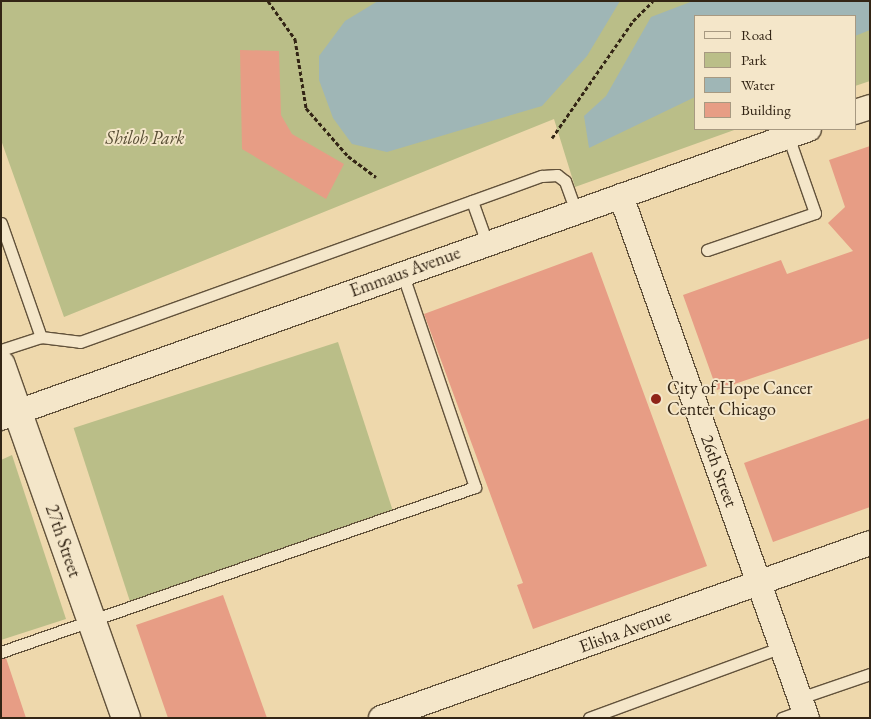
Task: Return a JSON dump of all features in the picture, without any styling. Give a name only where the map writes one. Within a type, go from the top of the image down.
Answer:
[{"type":"street","points":[[856,112],[870,107]]},
{"type":"street","name":"Emmaus Avenue","points":[[10,415],[402,273],[798,133]]},
{"type":"street","name":"26th Street","points":[[621,196],[803,709]]},
{"type":"street","name":"27th Street","points":[[1,364],[10,415],[92,623],[126,718]]},
{"type":"street","name":"Elisha Avenue","points":[[381,718],[410,713],[870,543]]},
{"type":"lane","points":[[706,250],[815,213],[798,133]]},
{"type":"lane","points":[[1,350],[41,338],[80,342],[472,201],[557,175],[565,181],[576,212]]},
{"type":"lane","points":[[472,201],[487,243]]},
{"type":"lane","points":[[1,223],[41,338]]},
{"type":"lane","points":[[1,652],[92,623],[475,487],[402,273]]},
{"type":"lane","points":[[589,718],[782,647]]},
{"type":"lane","points":[[782,718],[870,674]]},
{"type":"path","points":[[268,1],[295,39],[306,108],[348,156],[376,177]]},
{"type":"path","points":[[552,138],[633,21],[653,1]]},
{"type":"green space","name":"Shiloh Park","points":[[1,1],[870,1],[870,81],[856,86],[856,15],[694,15],[694,130],[734,130],[575,187],[554,119],[64,317],[1,140]]},
{"type":"green space","points":[[338,342],[394,515],[130,601],[74,428]]},
{"type":"green space","points":[[12,455],[66,619],[1,640],[1,460]]},
{"type":"water","points":[[378,1],[620,1],[587,56],[542,106],[387,152],[352,144],[333,118],[319,80],[319,56],[345,21]]},
{"type":"water","points":[[693,1],[870,1],[870,30],[856,36],[856,15],[694,15],[694,97],[589,148],[584,116],[606,96],[651,17]]},
{"type":"building","points":[[240,50],[279,51],[281,115],[292,134],[344,164],[326,199],[242,149]]},
{"type":"building","points":[[870,146],[870,338],[717,390],[683,295],[781,260],[787,274],[853,251],[828,223],[845,207],[829,160]]},
{"type":"building","points":[[592,252],[707,566],[533,629],[517,585],[523,583],[424,314]]},
{"type":"building","points":[[870,418],[870,507],[773,542],[744,463]]},
{"type":"building","points":[[223,595],[267,718],[168,718],[136,625]]},
{"type":"building","points":[[6,658],[26,718],[1,718],[1,659]]},
{"type":"place","name":"City of Hope Cancer Center Chicago","points":[[656,399]]}]
